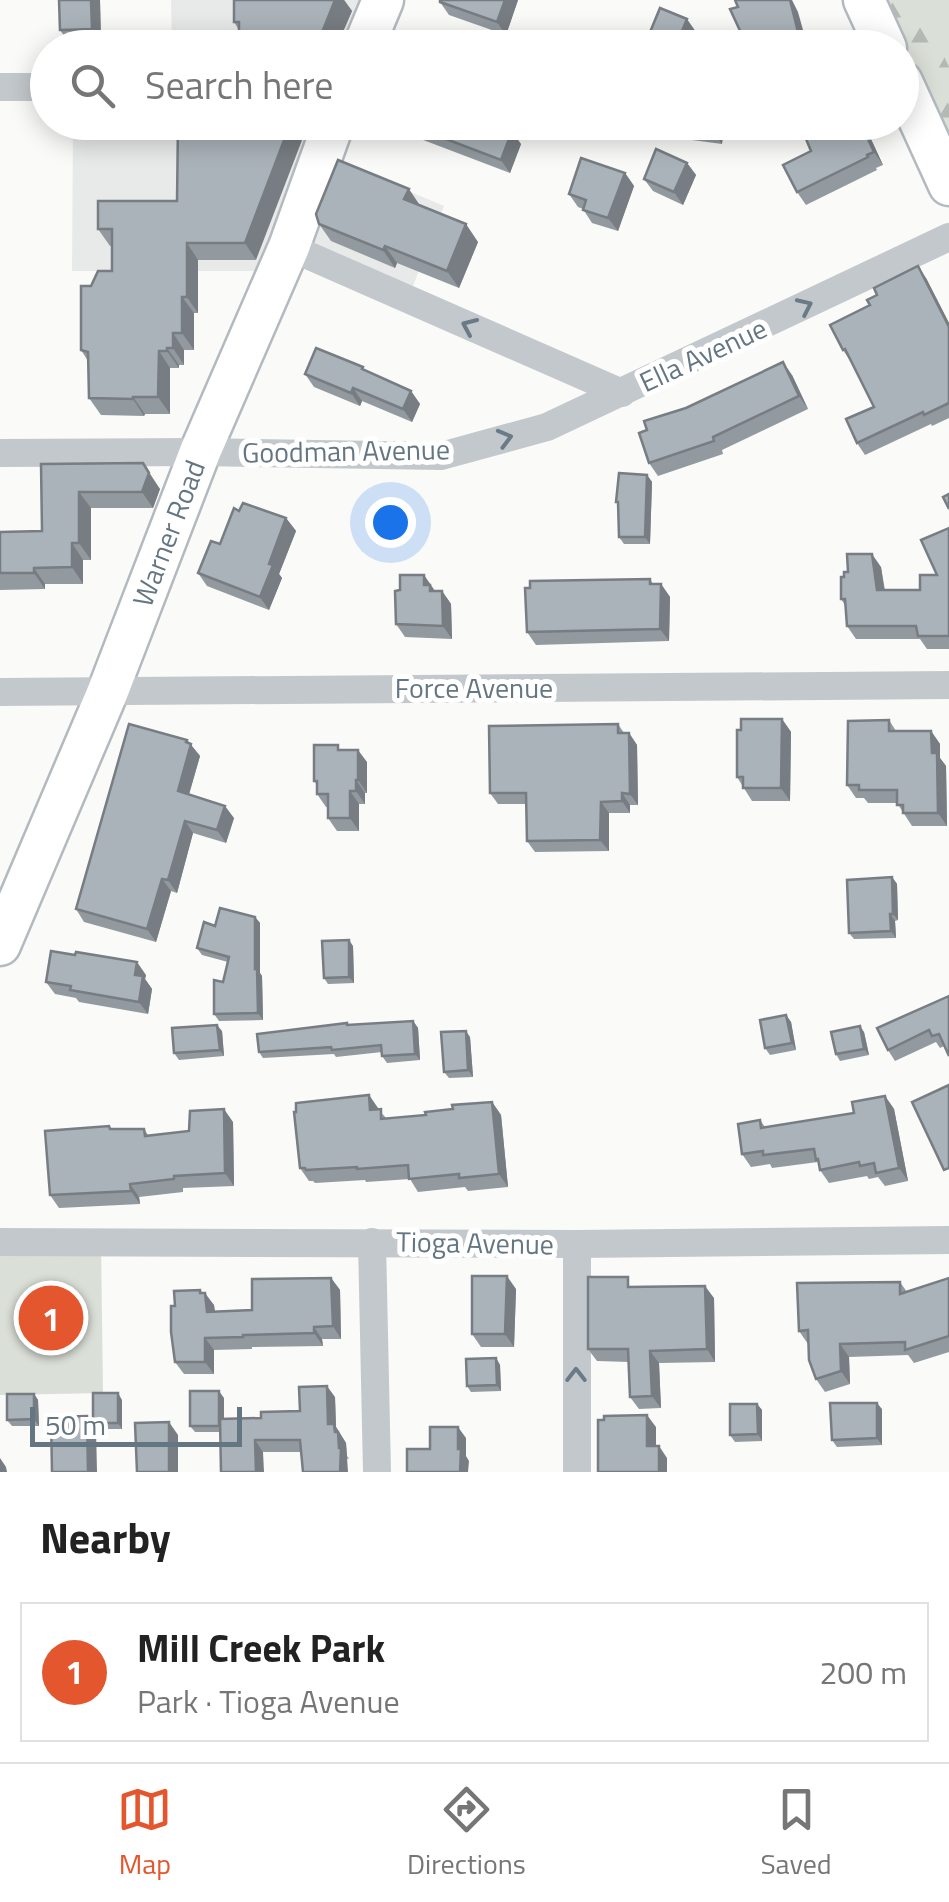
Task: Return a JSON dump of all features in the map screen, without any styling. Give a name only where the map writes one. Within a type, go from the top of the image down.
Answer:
[{"type":"main road","points":[[370,30],[383,0]]},
{"type":"main road","points":[[864,0],[878,30]]},
{"type":"main road","points":[[919,119],[949,185]]},
{"type":"main road","name":"Warner Road","points":[[0,945],[108,691],[200,452],[289,247],[328,140]]},
{"type":"street","points":[[0,88],[30,87]]},
{"type":"street","name":"Ella Avenue","points":[[289,247],[622,393],[949,237]]},
{"type":"street","name":"Goodman Avenue","points":[[0,453],[441,456],[547,427],[622,393]]},
{"type":"street","name":"Force Avenue","points":[[0,692],[949,685]]},
{"type":"street","name":"Tioga Avenue","points":[[0,1242],[578,1244],[949,1240]]},
{"type":"street","points":[[372,1242],[377,1472]]},
{"type":"street","points":[[576,1472],[578,1244]]},
{"type":"shaded area","points":[[171,0],[383,0],[370,30],[172,30]]},
{"type":"shaded area","points":[[73,140],[328,140],[323,155],[444,206],[408,299],[289,247],[279,271],[72,271]]},
{"type":"green space","points":[[864,0],[949,0],[949,185],[919,119],[919,30],[888,30]]},
{"type":"green space","points":[[918,0],[949,0],[949,67]]},
{"type":"green space","points":[[0,1242],[101,1242],[103,1393],[0,1395]]},
{"type":"building","points":[[59,0],[91,0],[92,29],[60,30]]},
{"type":"building","points":[[234,0],[335,0],[323,30],[239,30],[239,22],[234,22]]},
{"type":"building","points":[[440,0],[505,0],[497,22]]},
{"type":"building","points":[[735,0],[790,0],[798,30],[740,30],[730,9],[738,7]]},
{"type":"building","points":[[660,8],[687,19],[682,30],[651,30]]},
{"type":"building","points":[[178,140],[284,140],[245,243],[187,243],[182,333],[173,333],[173,348],[159,351],[158,397],[89,398],[88,352],[81,350],[81,286],[91,286],[98,271],[112,271],[112,229],[98,229],[98,201],[177,201]]},
{"type":"building","points":[[448,140],[509,140],[501,160]]},
{"type":"building","points":[[806,140],[868,140],[874,152],[797,192],[783,165],[811,151]]},
{"type":"building","points":[[656,149],[687,163],[674,192],[644,179]]},
{"type":"building","points":[[581,158],[625,173],[608,218],[583,210],[586,200],[569,194]]},
{"type":"building","points":[[338,160],[409,189],[404,199],[466,224],[447,271],[319,224],[316,214]]},
{"type":"building","points":[[918,266],[949,327],[949,403],[857,443],[846,419],[874,407],[830,325],[870,305],[867,300],[877,295],[874,288]]},
{"type":"building","points":[[316,348],[411,391],[403,409],[305,374]]},
{"type":"building","points":[[783,362],[799,396],[713,437],[714,441],[649,463],[639,433],[647,430],[644,421],[686,408]]},
{"type":"building","points":[[143,463],[149,473],[142,492],[79,492],[79,543],[72,543],[72,567],[0,573],[0,532],[42,531],[41,464]]},
{"type":"building","points":[[619,473],[647,475],[645,537],[619,537]]},
{"type":"building","points":[[243,503],[286,518],[260,597],[198,573],[211,541],[220,544],[234,508],[239,511]]},
{"type":"building","points":[[949,528],[949,636],[918,636],[916,626],[847,626],[841,577],[848,572],[847,554],[872,554],[877,590],[920,590],[920,575],[937,575],[921,540]]},
{"type":"building","points":[[400,575],[424,575],[424,585],[430,585],[430,591],[442,591],[443,626],[396,624],[395,591],[400,590]]},
{"type":"building","points":[[650,579],[650,584],[661,584],[660,629],[527,632],[525,588],[530,588],[530,581]]},
{"type":"building","points":[[741,719],[782,719],[781,788],[743,788],[743,777],[737,777],[737,730],[741,730]]},
{"type":"building","points":[[889,720],[889,731],[931,731],[932,753],[937,753],[938,813],[903,813],[903,805],[897,805],[897,790],[859,790],[859,785],[847,785],[848,721]]},
{"type":"building","points":[[129,724],[187,740],[191,744],[178,791],[225,806],[217,830],[185,821],[168,880],[162,879],[147,929],[76,909]]},
{"type":"building","points":[[618,724],[618,733],[629,733],[630,794],[622,793],[622,801],[601,802],[600,840],[527,841],[526,793],[490,793],[489,726]]},
{"type":"building","points":[[314,745],[358,750],[358,780],[356,791],[350,791],[350,818],[328,818],[328,794],[317,794],[314,781]]},
{"type":"building","points":[[892,877],[891,931],[849,933],[847,880]]},
{"type":"building","points":[[220,908],[255,917],[258,1013],[214,1014],[214,980],[223,982],[229,957],[197,948],[204,922],[215,926]]},
{"type":"building","points":[[349,940],[349,977],[324,978],[322,941]]},
{"type":"building","points":[[51,951],[137,962],[135,975],[143,976],[139,1002],[46,982]]},
{"type":"building","points":[[949,996],[949,1056],[939,1034],[932,1036],[929,1030],[888,1050],[877,1028]]},
{"type":"building","points":[[786,1015],[792,1043],[765,1048],[760,1020]]},
{"type":"building","points":[[413,1021],[415,1054],[382,1056],[381,1045],[259,1052],[257,1034],[347,1023]]},
{"type":"building","points":[[217,1025],[220,1050],[174,1053],[172,1028]]},
{"type":"building","points":[[860,1026],[864,1049],[836,1054],[831,1032]]},
{"type":"building","points":[[466,1031],[468,1070],[444,1072],[441,1032]]},
{"type":"building","points":[[949,1085],[949,1168],[944,1170],[912,1102]]},
{"type":"building","points":[[369,1095],[370,1110],[381,1109],[381,1119],[426,1115],[425,1112],[453,1109],[452,1105],[492,1102],[499,1174],[409,1179],[408,1165],[300,1168],[296,1103]]},
{"type":"building","points":[[885,1096],[899,1168],[876,1173],[874,1163],[860,1166],[859,1162],[820,1170],[814,1149],[742,1154],[738,1124],[760,1120],[761,1128],[854,1113],[852,1102]]},
{"type":"building","points":[[224,1109],[225,1173],[130,1184],[131,1191],[50,1195],[45,1131],[109,1126],[144,1129],[145,1136],[189,1131],[190,1111]]},
{"type":"building","points":[[472,1276],[507,1276],[505,1334],[472,1334]]},
{"type":"building","points":[[588,1277],[628,1277],[628,1287],[705,1286],[707,1349],[650,1351],[652,1396],[630,1397],[628,1349],[588,1349]]},
{"type":"building","points":[[331,1278],[333,1326],[314,1327],[314,1333],[205,1338],[205,1362],[175,1362],[171,1332],[174,1291],[205,1293],[207,1312],[252,1310],[252,1279]]},
{"type":"building","points":[[949,1278],[949,1336],[905,1350],[905,1342],[840,1344],[841,1371],[816,1379],[809,1360],[808,1330],[799,1331],[797,1283],[900,1282],[900,1294]]},
{"type":"building","points":[[496,1358],[497,1385],[467,1386],[466,1359]]},
{"type":"building","points":[[327,1386],[328,1424],[334,1424],[338,1432],[340,1472],[303,1472],[300,1440],[255,1440],[256,1472],[221,1472],[220,1419],[261,1418],[261,1412],[300,1411],[299,1387]]},
{"type":"building","points":[[190,1391],[219,1391],[219,1426],[190,1426]]},
{"type":"building","points":[[93,1393],[118,1393],[118,1423],[93,1423]]},
{"type":"building","points":[[7,1394],[34,1394],[34,1419],[7,1420]]},
{"type":"building","points":[[830,1403],[877,1403],[877,1438],[832,1440]]},
{"type":"building","points":[[730,1404],[757,1404],[758,1434],[730,1435]]},
{"type":"building","points":[[647,1415],[647,1446],[659,1446],[659,1472],[598,1472],[598,1420],[604,1420],[604,1416]]},
{"type":"building","points":[[87,1416],[88,1472],[52,1472],[51,1417]]},
{"type":"building","points":[[169,1422],[169,1472],[137,1472],[135,1423]]},
{"type":"building","points":[[430,1427],[458,1427],[460,1472],[407,1472],[407,1449],[430,1449]]},
{"type":"place","name":"Mill Creek Park","points":[[51,1318]]}]
